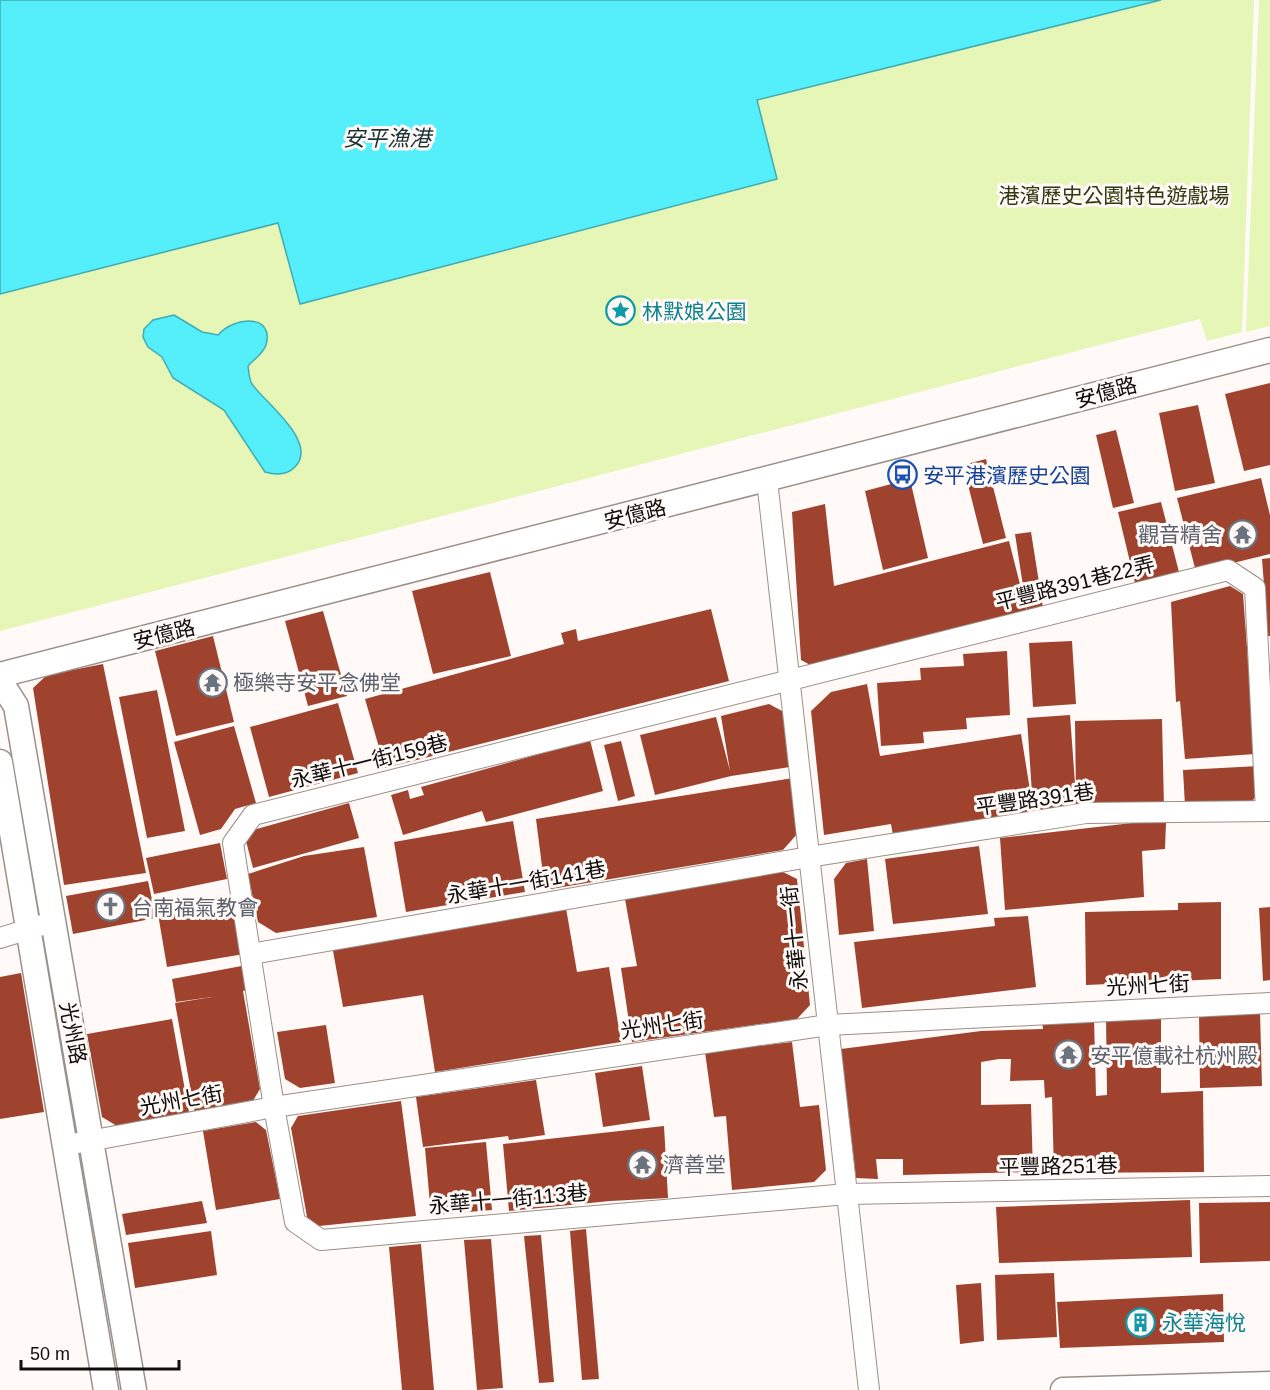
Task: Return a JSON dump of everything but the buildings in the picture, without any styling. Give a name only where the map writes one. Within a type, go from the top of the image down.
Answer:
[{"type":"street","name":"安億路","points":[[0,675],[1270,350]]},
{"type":"street","name":"永華十一街","points":[[767,480],[868,1390]]},
{"type":"street","name":"平豐路391巷22弄","points":[[790,680],[1228,570],[1255,588],[1268,811]]},
{"type":"street","name":"永華十一街159巷","points":[[274,1107],[233,843],[253,815],[790,680]]},
{"type":"street","name":"光州路","points":[[0,681],[16,706],[52,922],[93,1140],[134,1390]]},
{"type":"street","name":"光州路","points":[[0,762],[67,1145],[106,1390]]},
{"type":"street","name":"平豐路391巷","points":[[809,857],[1086,813],[1268,811]]},
{"type":"street","name":"永華十一街141巷","points":[[251,954],[809,857]]},
{"type":"street","points":[[0,938],[52,922]]},
{"type":"street","name":"光州七街","points":[[67,1145],[274,1107],[828,1025],[1270,1003]]},
{"type":"street","name":"永華十一街113巷","points":[[274,1107],[295,1222],[321,1240],[847,1194]]},
{"type":"street","name":"平豐路251巷","points":[[847,1194],[1270,1186]]},
{"type":"street","points":[[1063,1390],[1270,1384]]},
{"type":"green space","name":"林默娘公園","points":[[1161,0],[1254,0],[1242,332],[1207,341],[1200,319],[0,631],[0,294],[278,222],[300,304],[777,179],[756,100]]},
{"type":"green space","points":[[1259,0],[1270,0],[1270,326],[1246,332]]},
{"type":"water","name":"安平漁港","points":[[0,0],[1161,0],[757,100],[777,179],[300,304],[278,223],[0,294]]},
{"type":"water","points":[[174,315],[202,332],[218,335],[234,324],[243,322],[259,323],[265,328],[266,345],[261,354],[248,366],[250,378],[252,384],[278,412],[295,435],[300,446],[301,457],[292,470],[280,474],[265,472],[224,410],[173,378],[162,357],[148,347],[143,337],[144,329],[153,320]]},
{"type":"place","name":"林默娘公園","points":[[621,311]]},
{"type":"place","name":"安平港濱歷史公園","points":[[902,475]]},
{"type":"place","name":"觀音精舍","points":[[1243,534]]},
{"type":"place","name":"極樂寺安平念佛堂","points":[[212,682]]},
{"type":"place","name":"台南福氣教會","points":[[111,907]]},
{"type":"place","name":"安平億載社杭州殿","points":[[1069,1055]]},
{"type":"place","name":"濟善堂","points":[[642,1164]]},
{"type":"place","name":"永華海悅","points":[[1141,1322]]},
{"type":"park label","name":"港濱歷史公園特色遊戲場","points":[[1114,195]]}]
